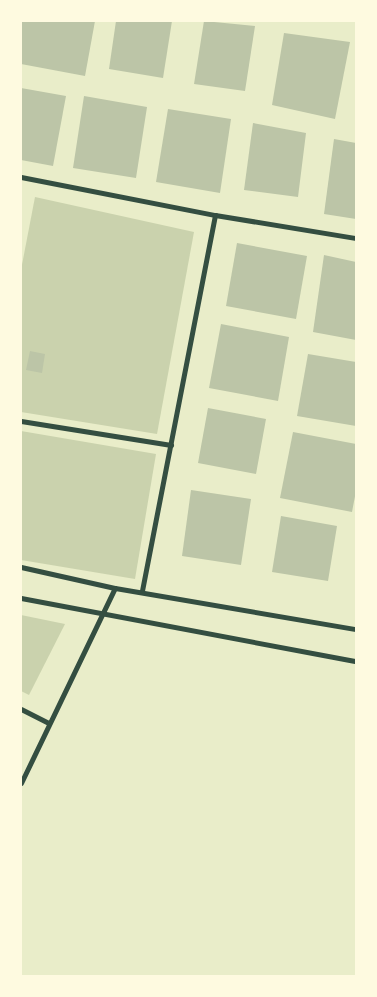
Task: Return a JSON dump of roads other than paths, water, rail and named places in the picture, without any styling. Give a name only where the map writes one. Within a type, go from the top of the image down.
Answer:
[{"type":"street","points":[[21,177],[215,215],[356,238]]},
{"type":"street","points":[[142,592],[215,215]]},
{"type":"street","points":[[21,421],[170,445]]},
{"type":"street","points":[[21,567],[115,588],[356,629]]},
{"type":"street","points":[[21,783],[104,615],[115,588]]},
{"type":"street","points":[[21,598],[356,661]]},
{"type":"street","points":[[21,709],[49,724]]}]
